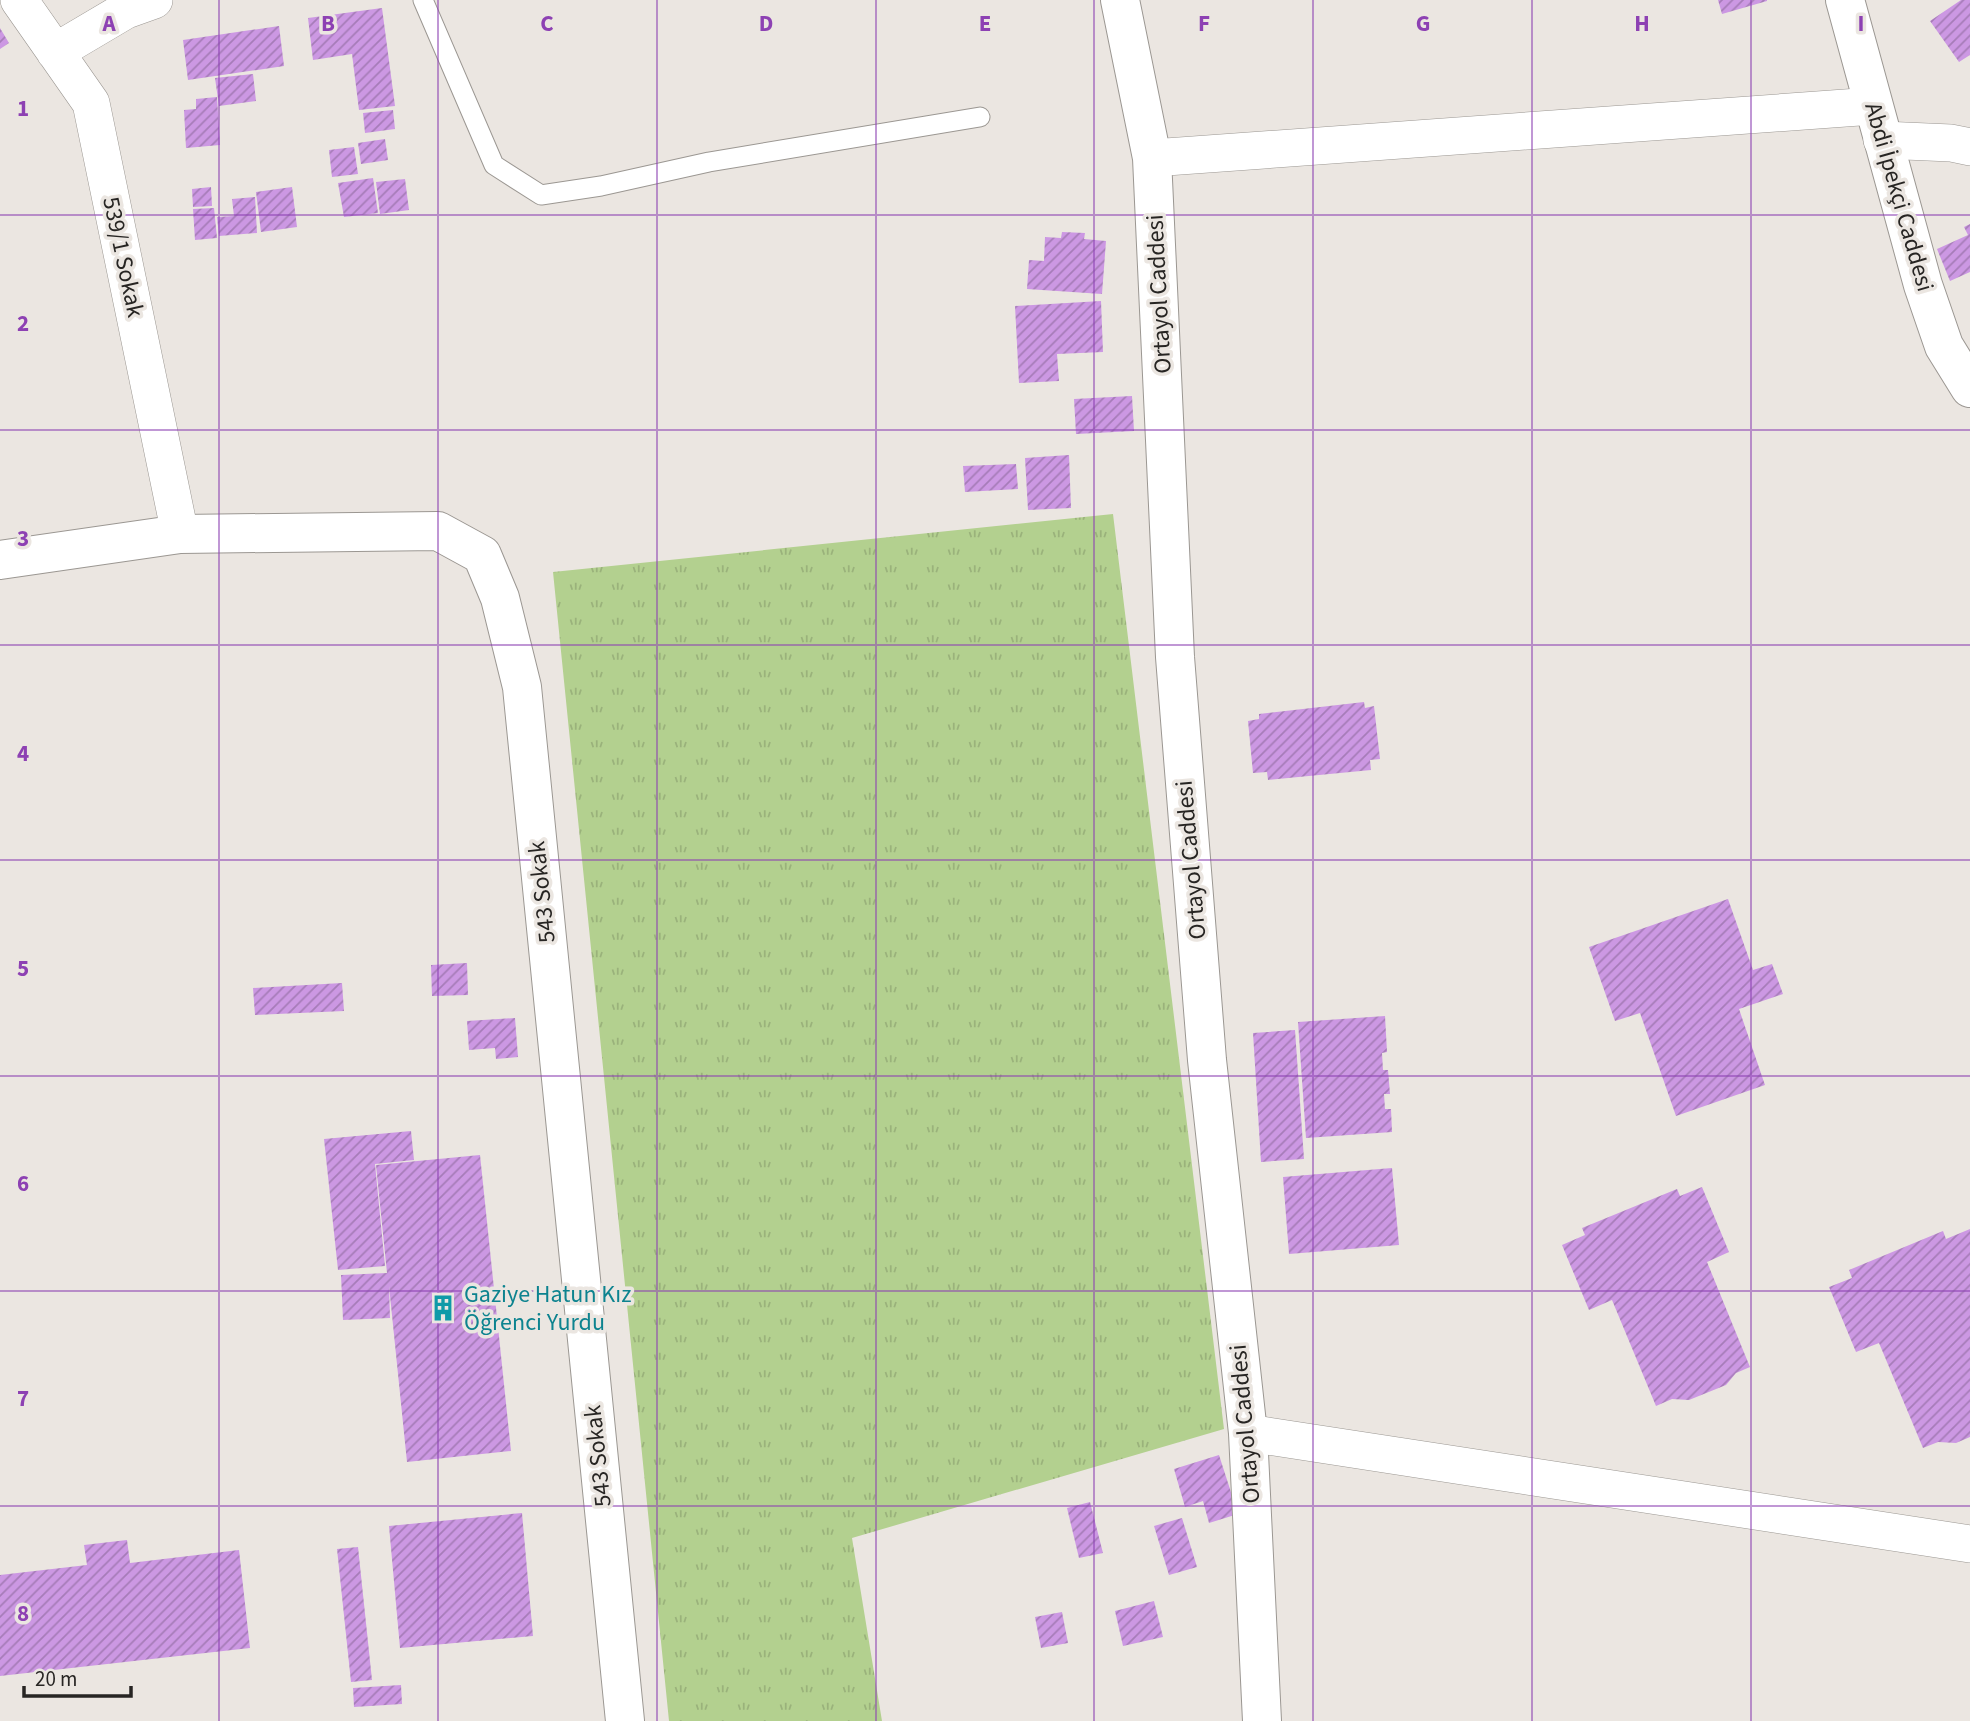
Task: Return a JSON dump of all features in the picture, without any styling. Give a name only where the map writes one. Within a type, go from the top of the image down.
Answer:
[{"type":"street","name":"539/1 Sokak","points":[[19,0],[91,103],[180,534]]},
{"type":"street","name":"Ortayol Caddesi","points":[[1120,0],[1152,158],[1175,657],[1207,1060],[1248,1433],[1262,1721]]},
{"type":"street","name":"Abdi İpekçi Caddesi","points":[[1845,0],[1923,285],[1944,346],[1970,388]]},
{"type":"street","points":[[55,52],[135,3]]},
{"type":"street","points":[[1152,158],[1878,123],[1970,147]]},
{"type":"street","name":"543 Sokak","points":[[0,560],[180,534],[438,531],[482,555],[500,598],[522,687],[625,1721]]},
{"type":"street","points":[[1248,1433],[1970,1544]]},
{"type":"lane","points":[[423,0],[494,164],[541,195],[601,186],[709,162],[980,117]]},
{"type":"green space","points":[[1113,514],[1224,1429],[852,1538],[882,1721],[669,1721],[553,572]]},
{"type":"building","points":[[1718,0],[1767,0],[1767,1],[1722,14]]},
{"type":"building","points":[[1961,0],[1970,0],[1970,55],[1959,62],[1930,21]]},
{"type":"building","points":[[382,8],[395,106],[359,110],[352,54],[313,60],[308,18]]},
{"type":"building","points":[[279,26],[284,66],[188,80],[183,40]]},
{"type":"building","points":[[0,28],[9,43],[0,49]]},
{"type":"building","points":[[253,74],[256,101],[219,106],[215,78]]},
{"type":"building","points":[[217,97],[220,145],[186,148],[184,110],[196,109],[196,99]]},
{"type":"building","points":[[393,110],[395,129],[365,133],[363,113]]},
{"type":"building","points":[[385,139],[388,160],[361,164],[358,143]]},
{"type":"building","points":[[354,147],[358,174],[332,177],[329,150]]},
{"type":"building","points":[[373,178],[378,213],[344,217],[338,183]]},
{"type":"building","points":[[405,179],[409,210],[380,214],[376,182]]},
{"type":"building","points":[[211,187],[212,206],[193,207],[192,189]]},
{"type":"building","points":[[292,187],[297,227],[261,232],[256,192]]},
{"type":"building","points":[[255,197],[257,233],[219,236],[217,217],[234,216],[232,199]]},
{"type":"building","points":[[214,208],[217,238],[195,240],[193,209]]},
{"type":"building","points":[[1970,224],[1970,272],[1950,281],[1937,249],[1968,235],[1964,227]]},
{"type":"building","points":[[1062,232],[1085,233],[1084,239],[1106,241],[1102,294],[1027,289],[1029,260],[1044,261],[1045,237],[1061,238]]},
{"type":"building","points":[[1101,301],[1103,352],[1057,354],[1059,381],[1019,383],[1015,306]]},
{"type":"building","points":[[1132,396],[1134,431],[1076,434],[1074,399]]},
{"type":"building","points":[[1069,455],[1071,508],[1028,510],[1025,458]]},
{"type":"building","points":[[1016,464],[1018,489],[965,492],[963,466]]},
{"type":"building","points":[[1364,702],[1365,708],[1374,706],[1380,759],[1370,760],[1371,770],[1268,780],[1267,772],[1253,773],[1248,721],[1259,719],[1259,714]]},
{"type":"building","points":[[1728,899],[1753,970],[1772,964],[1783,994],[1739,1009],[1765,1085],[1676,1116],[1640,1013],[1615,1021],[1589,947]]},
{"type":"building","points":[[467,963],[468,995],[432,996],[431,965]]},
{"type":"building","points":[[342,983],[344,1011],[255,1015],[253,988]]},
{"type":"building","points":[[1385,1016],[1387,1052],[1382,1053],[1383,1070],[1388,1070],[1390,1094],[1384,1094],[1385,1109],[1391,1109],[1392,1132],[1306,1138],[1298,1022]]},
{"type":"building","points":[[515,1018],[518,1057],[496,1059],[495,1048],[469,1050],[467,1021]]},
{"type":"building","points":[[1295,1030],[1304,1159],[1261,1162],[1253,1033]]},
{"type":"building","points":[[411,1131],[414,1160],[375,1164],[385,1266],[338,1270],[324,1139]]},
{"type":"building","name":"Gaziye Hatun Kız Öğrenci Yurdu","points":[[480,1155],[511,1451],[407,1462],[389,1286],[390,1318],[343,1320],[341,1275],[387,1273],[376,1165]]},
{"type":"building","points":[[1392,1168],[1399,1245],[1289,1254],[1283,1177]]},
{"type":"building","points":[[1702,1187],[1729,1252],[1707,1262],[1750,1367],[1736,1373],[1726,1385],[1689,1400],[1672,1399],[1656,1406],[1612,1300],[1589,1310],[1562,1245],[1585,1235],[1582,1228],[1677,1189],[1680,1196]]},
{"type":"building","points":[[1970,1229],[1970,1437],[1956,1443],[1938,1442],[1923,1448],[1879,1343],[1856,1352],[1829,1287],[1852,1278],[1849,1270],[1943,1231],[1946,1239]]},
{"type":"building","points":[[1219,1455],[1238,1514],[1209,1523],[1203,1501],[1185,1507],[1174,1469]]},
{"type":"building","points":[[1090,1502],[1103,1553],[1079,1558],[1067,1508]]},
{"type":"building","points":[[522,1513],[533,1636],[400,1648],[389,1526]]},
{"type":"building","points":[[1182,1518],[1197,1567],[1169,1575],[1154,1526]]},
{"type":"building","points":[[127,1540],[130,1563],[239,1550],[250,1648],[0,1676],[0,1575],[87,1565],[84,1545]]},
{"type":"building","points":[[358,1547],[372,1680],[351,1682],[337,1549]]},
{"type":"building","points":[[1154,1601],[1163,1637],[1123,1646],[1115,1611]]},
{"type":"building","points":[[1062,1612],[1068,1643],[1041,1648],[1035,1617]]},
{"type":"building","points":[[401,1685],[402,1704],[354,1707],[353,1688]]},
{"type":"place","name":"Gaziye Hatun Kız Öğrenci Yurdu","points":[[443,1308]]}]
